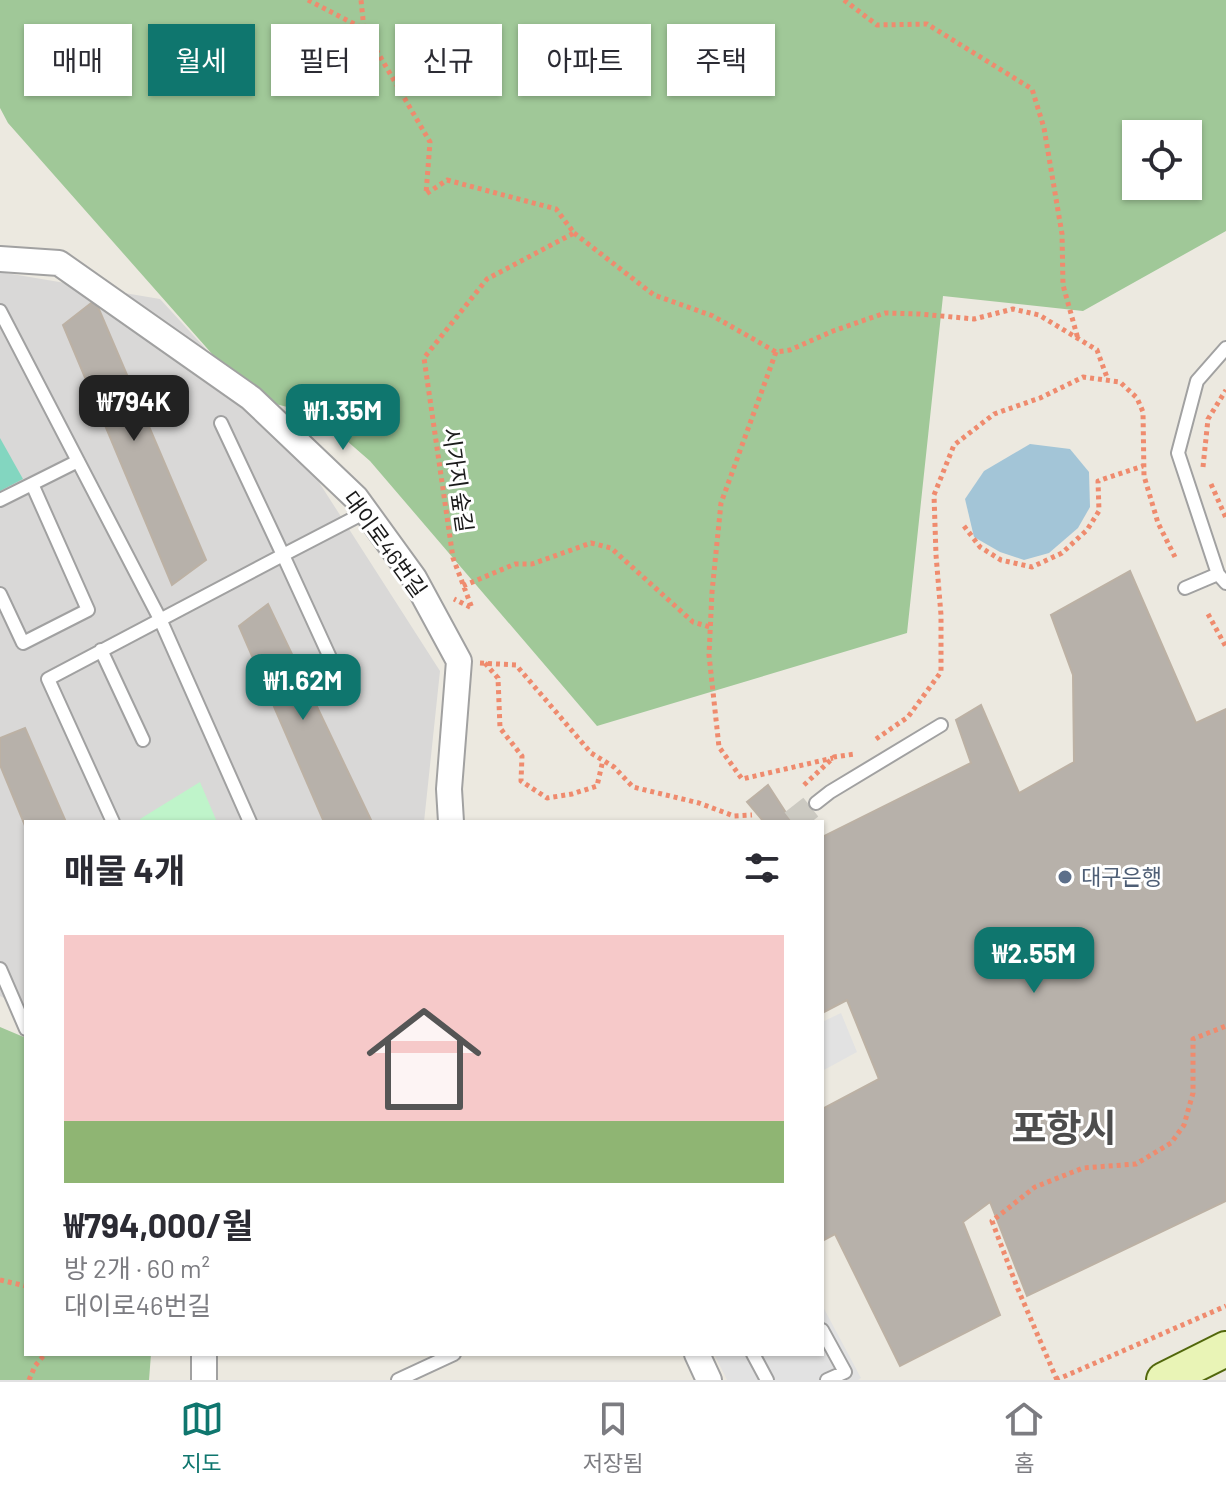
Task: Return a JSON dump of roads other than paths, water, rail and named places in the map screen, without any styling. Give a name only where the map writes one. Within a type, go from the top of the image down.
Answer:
[{"type":"street","name":"대이로46번길","points":[[0,259],[59,263],[251,398],[356,498],[414,578],[459,661],[449,789],[451,820]]},
{"type":"street","points":[[204,1356],[204,1380]]},
{"type":"street","points":[[698,1356],[709,1380]]},
{"type":"street","points":[[1164,1380],[1214,1363]]},
{"type":"lane","points":[[0,311],[160,619],[249,820]]},
{"type":"lane","points":[[1185,588],[1222,578],[1178,453],[1197,381],[1226,348]]},
{"type":"lane","points":[[221,423],[343,686]]},
{"type":"lane","points":[[0,500],[78,461]]},
{"type":"lane","points":[[0,594],[23,643],[88,610],[32,484]]},
{"type":"lane","points":[[112,820],[48,679],[366,512]]},
{"type":"lane","points":[[101,650],[143,740]]},
{"type":"lane","points":[[816,803],[941,725]]},
{"type":"lane","points":[[0,969],[24,1024]]},
{"type":"lane","points":[[824,1334],[845,1372],[827,1380]]},
{"type":"lane","points":[[398,1380],[450,1356]]},
{"type":"lane","points":[[754,1356],[767,1380]]},
{"type":"water","points":[[1030,444],[1070,449],[1089,472],[1090,507],[1078,528],[1049,553],[1024,560],[1000,552],[974,537],[965,499],[984,471]]},
{"type":"tunnel","points":[[795,820],[816,803]]},
{"type":"place","name":"대구은행","points":[[1065,877]]},
{"type":"district","name":"포항시","points":[[1064,1129]]}]
